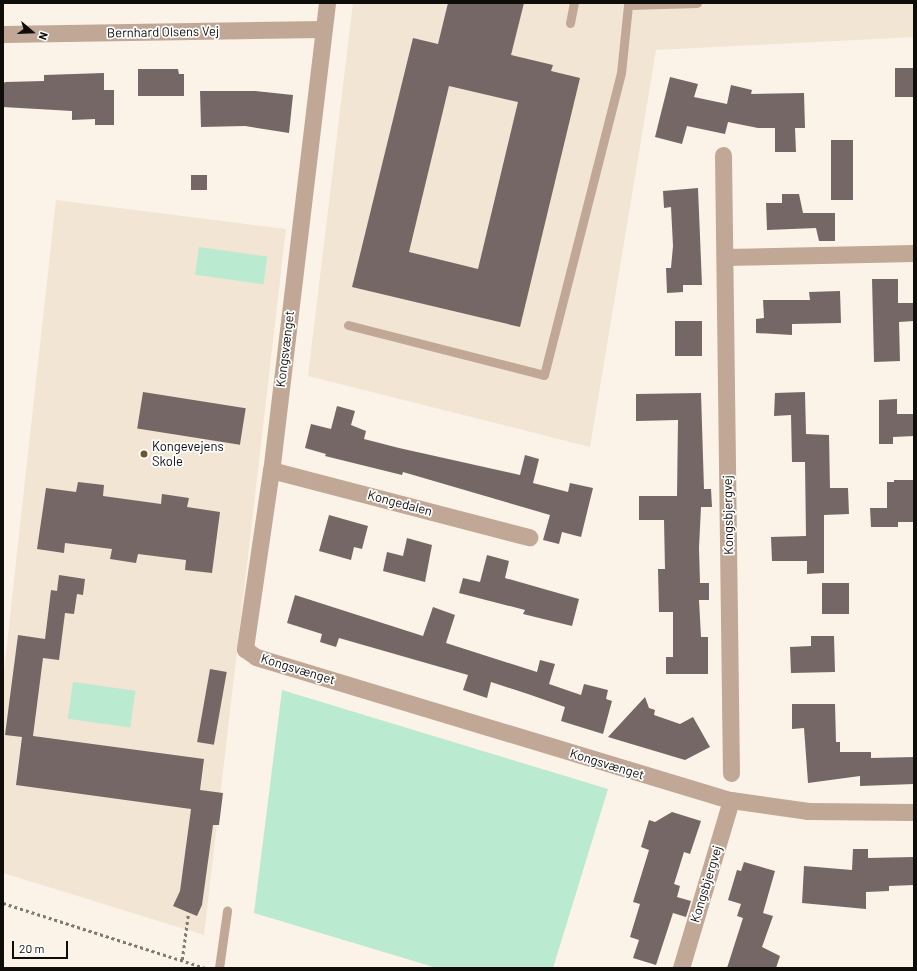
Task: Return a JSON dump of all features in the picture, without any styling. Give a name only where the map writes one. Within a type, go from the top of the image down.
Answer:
[{"type":"street","name":"Kongsvænget","points":[[326,3],[271,470],[245,649],[263,659],[731,800],[808,811],[914,812]]},
{"type":"street","name":"Bernhard Olsens Vej","points":[[3,34],[323,29]]},
{"type":"street","name":"Kongsbjergvej","points":[[723,155],[731,773]]},
{"type":"street","points":[[725,257],[914,252]]},
{"type":"street","name":"Kongedalen","points":[[271,470],[529,537]]},
{"type":"street","name":"Kongsbjergvej","points":[[681,968],[731,800]]},
{"type":"lane","points":[[570,23],[574,3]]},
{"type":"lane","points":[[348,326],[544,375],[621,73],[628,5],[697,3]]},
{"type":"lane","points":[[219,968],[227,911]]},
{"type":"path","points":[[3,903],[206,968]]},
{"type":"path","points":[[182,960],[188,916]]},
{"type":"shaded area","points":[[353,3],[914,3],[914,37],[656,50],[590,447],[308,376]]},
{"type":"shaded area","name":"Kongevejens Skole","points":[[56,200],[286,229],[204,935],[3,873],[3,680]]},
{"type":"green space","points":[[199,247],[267,257],[263,284],[195,275]]},
{"type":"green space","points":[[73,682],[135,691],[130,727],[68,719]]},
{"type":"green space","points":[[282,690],[608,789],[553,968],[437,968],[254,913]]},
{"type":"building","points":[[448,3],[524,3],[511,55],[553,65],[551,71],[580,78],[520,327],[352,287],[413,38],[438,44]],"holes":[[[449,86],[518,102],[478,269],[409,252]]]},
{"type":"building","points":[[895,68],[914,68],[914,97],[895,97]]},
{"type":"building","points":[[138,69],[178,69],[179,74],[184,74],[184,96],[138,96]]},
{"type":"building","points":[[104,73],[104,90],[114,90],[114,125],[95,125],[95,119],[72,120],[72,111],[3,107],[3,83],[44,81],[44,75]]},
{"type":"building","points":[[670,77],[698,84],[694,97],[727,104],[731,85],[752,90],[751,94],[804,93],[805,128],[795,128],[796,152],[775,152],[775,128],[758,128],[728,122],[725,134],[687,126],[682,144],[655,137]]},
{"type":"building","points":[[200,91],[255,91],[293,95],[289,133],[245,126],[201,127]]},
{"type":"building","points":[[831,140],[853,140],[853,200],[831,200]]},
{"type":"building","points":[[191,175],[207,175],[207,190],[191,190]]},
{"type":"building","points":[[698,188],[702,285],[683,285],[683,292],[667,293],[666,268],[671,268],[673,246],[671,207],[664,208],[663,191]]},
{"type":"building","points":[[782,194],[799,194],[803,213],[835,213],[835,241],[819,241],[816,228],[767,230],[766,203],[782,203]]},
{"type":"building","points":[[872,279],[898,279],[898,303],[914,303],[914,321],[899,322],[900,361],[874,362]]},
{"type":"building","points":[[840,291],[841,323],[792,324],[792,335],[756,333],[756,319],[764,318],[763,300],[810,300],[809,292]]},
{"type":"building","points":[[675,321],[702,321],[702,356],[675,356]]},
{"type":"building","points":[[143,392],[246,408],[240,445],[137,429]]},
{"type":"building","points":[[805,392],[806,434],[829,435],[830,488],[848,488],[849,514],[824,515],[824,573],[807,574],[807,561],[772,561],[771,537],[806,536],[805,462],[792,462],[791,415],[774,416],[775,393]]},
{"type":"building","points":[[701,393],[704,489],[711,489],[712,507],[701,507],[699,548],[700,583],[709,583],[709,600],[699,600],[701,637],[708,637],[708,674],[666,674],[666,657],[673,657],[673,612],[659,612],[658,569],[665,569],[664,520],[639,520],[639,496],[677,496],[678,420],[636,421],[636,394]]},
{"type":"building","points":[[897,399],[897,414],[914,414],[914,436],[893,437],[893,444],[879,444],[879,400]]},
{"type":"building","points":[[337,406],[355,411],[351,425],[366,431],[364,439],[520,475],[525,455],[539,459],[533,483],[568,492],[570,483],[593,488],[581,537],[562,532],[559,544],[543,540],[550,515],[403,472],[402,475],[325,456],[326,454],[305,448],[311,424],[331,429]]},
{"type":"building","points":[[894,480],[914,480],[914,522],[898,522],[898,527],[871,527],[870,508],[887,508],[887,482],[894,482]]},
{"type":"building","points":[[78,482],[104,485],[103,496],[161,504],[162,494],[189,498],[187,507],[220,512],[212,573],[185,570],[186,560],[138,554],[136,563],[110,559],[112,549],[65,543],[64,553],[37,549],[46,488],[76,492]]},
{"type":"building","points":[[329,515],[368,526],[362,549],[354,547],[351,560],[319,551]]},
{"type":"building","points":[[407,538],[432,545],[425,582],[383,571],[387,552],[403,556]]},
{"type":"building","points":[[487,555],[509,561],[505,578],[579,599],[572,626],[523,614],[525,610],[459,593],[463,578],[480,582]]},
{"type":"building","points":[[59,575],[85,579],[83,595],[77,594],[74,614],[65,613],[59,660],[43,658],[33,736],[204,759],[200,790],[223,793],[219,825],[213,825],[202,905],[197,916],[173,906],[180,891],[191,809],[16,785],[22,737],[5,735],[18,635],[45,639],[51,590],[57,591]]},
{"type":"building","points":[[822,583],[849,583],[849,614],[822,614]]},
{"type":"building","points":[[295,595],[423,636],[433,607],[455,615],[446,643],[537,672],[540,660],[555,664],[549,684],[581,695],[584,684],[608,690],[606,699],[612,701],[603,734],[561,721],[565,707],[528,694],[491,682],[487,698],[463,690],[468,675],[339,638],[336,647],[320,642],[322,634],[287,623]]},
{"type":"building","points":[[811,636],[834,636],[835,672],[791,673],[790,647],[811,646]]},
{"type":"building","points":[[210,669],[227,672],[214,745],[197,742]]},
{"type":"building","points":[[645,697],[649,708],[655,710],[654,715],[680,724],[693,717],[710,747],[685,760],[608,737]]},
{"type":"building","points":[[792,704],[835,704],[836,742],[840,742],[840,752],[871,752],[871,758],[914,757],[914,784],[860,786],[860,776],[808,783],[804,728],[792,729]]},
{"type":"building","points":[[672,812],[701,821],[690,854],[684,852],[674,884],[680,886],[677,897],[691,901],[686,917],[673,913],[656,965],[633,958],[639,940],[630,937],[640,904],[633,902],[649,850],[641,847],[649,820],[655,822]]},
{"type":"building","points":[[853,849],[868,849],[868,858],[914,857],[914,885],[889,886],[889,891],[866,892],[866,909],[802,903],[804,866],[852,870]]},
{"type":"building","points":[[744,862],[775,871],[763,913],[773,916],[762,947],[780,956],[776,968],[727,968],[743,918],[737,916],[741,904],[728,900],[737,870],[741,871]]},
{"type":"place","name":"Kongevejens Skole","points":[[144,454]]}]
